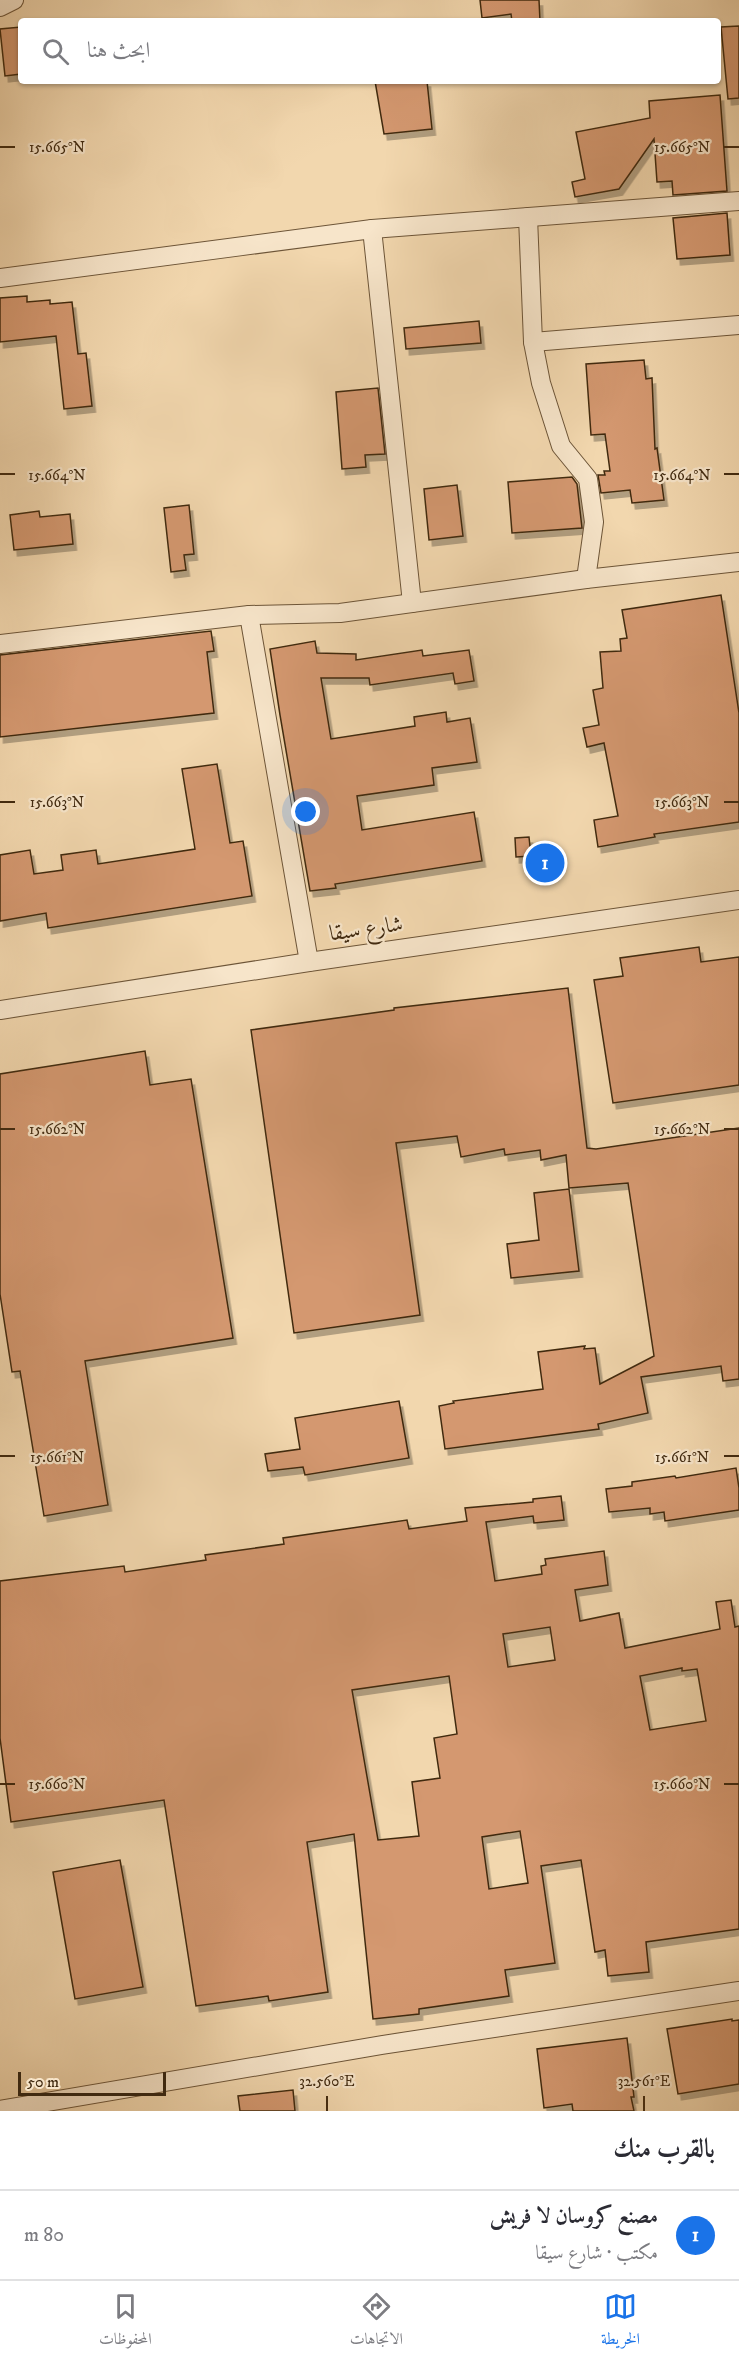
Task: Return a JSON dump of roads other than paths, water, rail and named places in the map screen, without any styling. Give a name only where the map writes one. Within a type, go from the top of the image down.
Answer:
[{"type":"street","points":[[0,8],[14,0]]},
{"type":"street","points":[[0,278],[372,229],[739,201]]},
{"type":"street","points":[[528,217],[533,342],[541,383],[561,446],[588,479],[594,522],[586,579]]},
{"type":"street","points":[[372,229],[412,603]]},
{"type":"street","points":[[533,342],[739,325]]},
{"type":"street","points":[[0,645],[249,615],[340,613],[586,579],[739,562]]},
{"type":"street","points":[[249,615],[309,962]]},
{"type":"street","name":"شارع سيقا","points":[[0,1010],[309,962],[739,900]]},
{"type":"street","points":[[0,2110],[382,2045],[739,1991]]},
{"type":"place","name":"مصنع كروسان لا فريش","points":[[545,863]]}]
